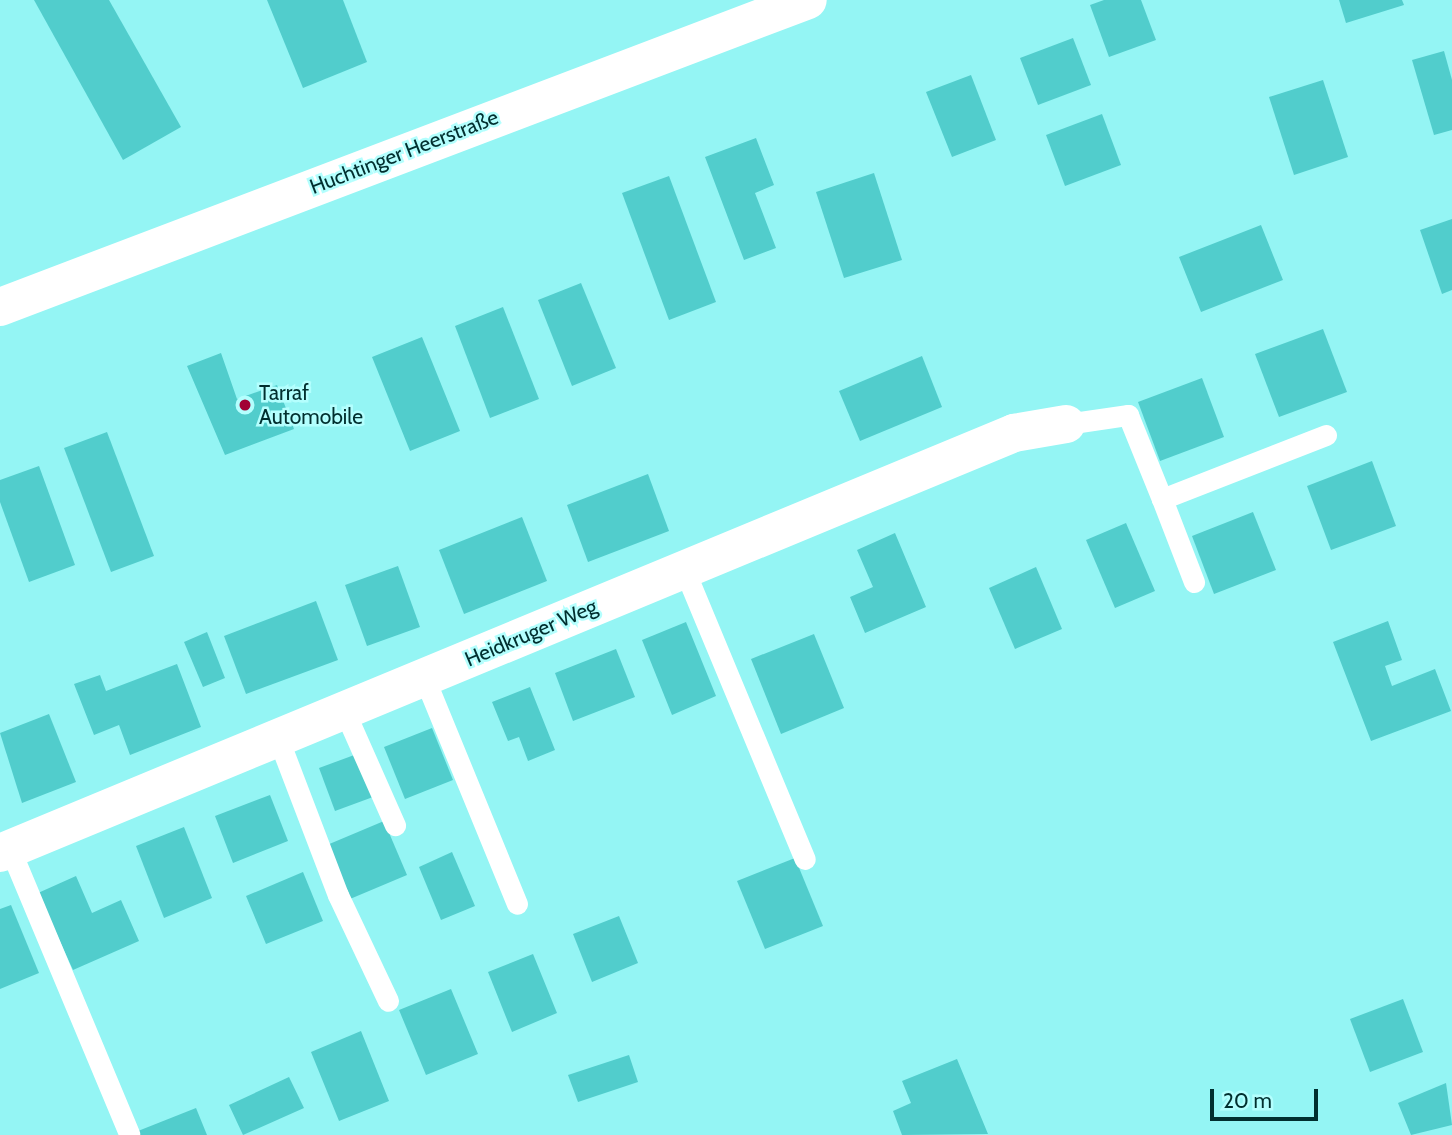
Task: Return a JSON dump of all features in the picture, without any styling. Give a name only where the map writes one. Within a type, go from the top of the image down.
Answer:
[{"type":"street","name":"Huchtinger Heerstraße","points":[[0,307],[808,0]]},
{"type":"street","name":"Heidkruger Weg","points":[[5,851],[1014,433],[1066,424]]},
{"type":"lane","points":[[1066,424],[1128,415],[1195,582]]},
{"type":"lane","points":[[1162,499],[1326,435]]},
{"type":"lane","points":[[684,569],[805,859]]},
{"type":"lane","points":[[424,677],[517,904]]},
{"type":"lane","points":[[344,710],[395,825]]},
{"type":"lane","points":[[278,738],[342,906],[388,1001]]},
{"type":"lane","points":[[5,851],[129,1134]]},
{"type":"building","points":[[34,0],[109,0],[181,127],[123,160]]},
{"type":"building","points":[[267,0],[343,0],[367,62],[303,88]]},
{"type":"building","points":[[1104,0],[1141,0],[1156,40],[1109,57],[1090,5]]},
{"type":"building","points":[[1339,0],[1402,0],[1404,5],[1346,23]]},
{"type":"building","points":[[1073,38],[1091,85],[1038,105],[1020,58]]},
{"type":"building","points":[[1444,51],[1452,80],[1452,130],[1434,135],[1412,60]]},
{"type":"building","points":[[971,75],[996,140],[952,157],[926,92]]},
{"type":"building","points":[[1323,80],[1348,157],[1294,175],[1269,97]]},
{"type":"building","points":[[1102,114],[1121,165],[1065,186],[1046,135]]},
{"type":"building","points":[[756,138],[774,185],[755,193],[776,248],[744,260],[705,157]]},
{"type":"building","points":[[874,173],[902,260],[844,278],[816,192]]},
{"type":"building","points":[[669,176],[716,302],[669,320],[622,193]]},
{"type":"building","points":[[1452,219],[1452,290],[1442,294],[1420,230]]},
{"type":"building","points":[[1261,225],[1283,280],[1201,312],[1179,257]]},
{"type":"building","points":[[581,283],[616,368],[572,386],[538,300]]},
{"type":"building","points":[[503,307],[539,399],[490,418],[455,326]]},
{"type":"building","points":[[1323,329],[1347,392],[1279,417],[1255,354]]},
{"type":"building","points":[[422,337],[460,431],[410,451],[372,357]]},
{"type":"building","points":[[221,353],[237,399],[277,385],[294,429],[225,455],[187,366]]},
{"type":"building","points":[[922,356],[942,407],[860,441],[839,391]]},
{"type":"building","points":[[1202,378],[1224,437],[1160,461],[1138,402]]},
{"type":"building","points":[[107,432],[154,556],[111,572],[64,448]]},
{"type":"building","points":[[1372,461],[1396,526],[1331,550],[1307,486]]},
{"type":"building","points":[[39,466],[75,565],[29,582],[0,502],[0,480]]},
{"type":"building","points":[[648,474],[669,531],[588,562],[567,505]]},
{"type":"building","points":[[1253,512],[1276,570],[1214,594],[1192,536]]},
{"type":"building","points":[[522,517],[547,581],[464,614],[439,550]]},
{"type":"building","points":[[1126,523],[1155,591],[1115,608],[1086,540]]},
{"type":"building","points":[[895,533],[926,607],[865,633],[850,597],[873,587],[857,550]]},
{"type":"building","points":[[398,566],[420,627],[367,646],[345,585]]},
{"type":"building","points":[[1036,567],[1062,629],[1015,649],[989,588]]},
{"type":"building","points":[[316,601],[338,660],[246,694],[224,636]]},
{"type":"building","points":[[1388,621],[1402,660],[1385,666],[1392,686],[1435,669],[1451,711],[1371,741],[1333,642]]},
{"type":"building","points":[[686,622],[716,696],[672,715],[642,640]]},
{"type":"building","points":[[207,632],[225,678],[203,687],[184,642]]},
{"type":"building","points":[[814,634],[844,708],[781,734],[751,659]]},
{"type":"building","points":[[616,649],[635,697],[573,721],[555,673]]},
{"type":"building","points":[[177,664],[201,727],[130,755],[119,725],[94,735],[74,684],[100,675],[106,691]]},
{"type":"building","points":[[530,687],[555,750],[528,761],[519,737],[508,741],[492,702]]},
{"type":"building","points":[[49,714],[76,782],[22,803],[0,733]]},
{"type":"building","points":[[432,728],[453,780],[405,799],[384,747]]},
{"type":"building","points":[[357,754],[373,797],[335,811],[319,768]]},
{"type":"building","points":[[270,795],[288,841],[233,863],[215,816]]},
{"type":"building","points":[[384,821],[407,875],[350,899],[327,845]]},
{"type":"building","points":[[184,827],[212,898],[164,918],[136,846]]},
{"type":"building","points":[[452,852],[475,906],[441,920],[419,867]]},
{"type":"building","points":[[795,858],[823,926],[765,949],[737,881]]},
{"type":"building","points":[[303,872],[323,921],[266,944],[246,896]]},
{"type":"building","points":[[76,876],[92,913],[121,900],[139,941],[73,970],[38,893]]},
{"type":"building","points":[[11,905],[39,973],[0,989],[0,909]]},
{"type":"building","points":[[619,916],[638,963],[592,982],[573,934]]},
{"type":"building","points":[[533,954],[557,1013],[512,1032],[488,972]]},
{"type":"building","points":[[451,989],[478,1054],[426,1075],[399,1010]]},
{"type":"building","points":[[1403,999],[1423,1052],[1370,1072],[1350,1019]]},
{"type":"building","points":[[361,1031],[389,1101],[339,1121],[311,1052]]},
{"type":"building","points":[[629,1055],[638,1082],[578,1102],[568,1075]]},
{"type":"building","points":[[957,1059],[988,1134],[902,1135],[893,1111],[911,1103],[902,1081]]},
{"type":"building","points":[[289,1077],[304,1108],[243,1135],[229,1105]]},
{"type":"building","points":[[1446,1083],[1452,1125],[1411,1135],[1398,1103]]},
{"type":"building","points":[[196,1108],[207,1135],[139,1135],[138,1131]]},
{"type":"place","name":"Tarraf Automobile","points":[[245,405]]}]
